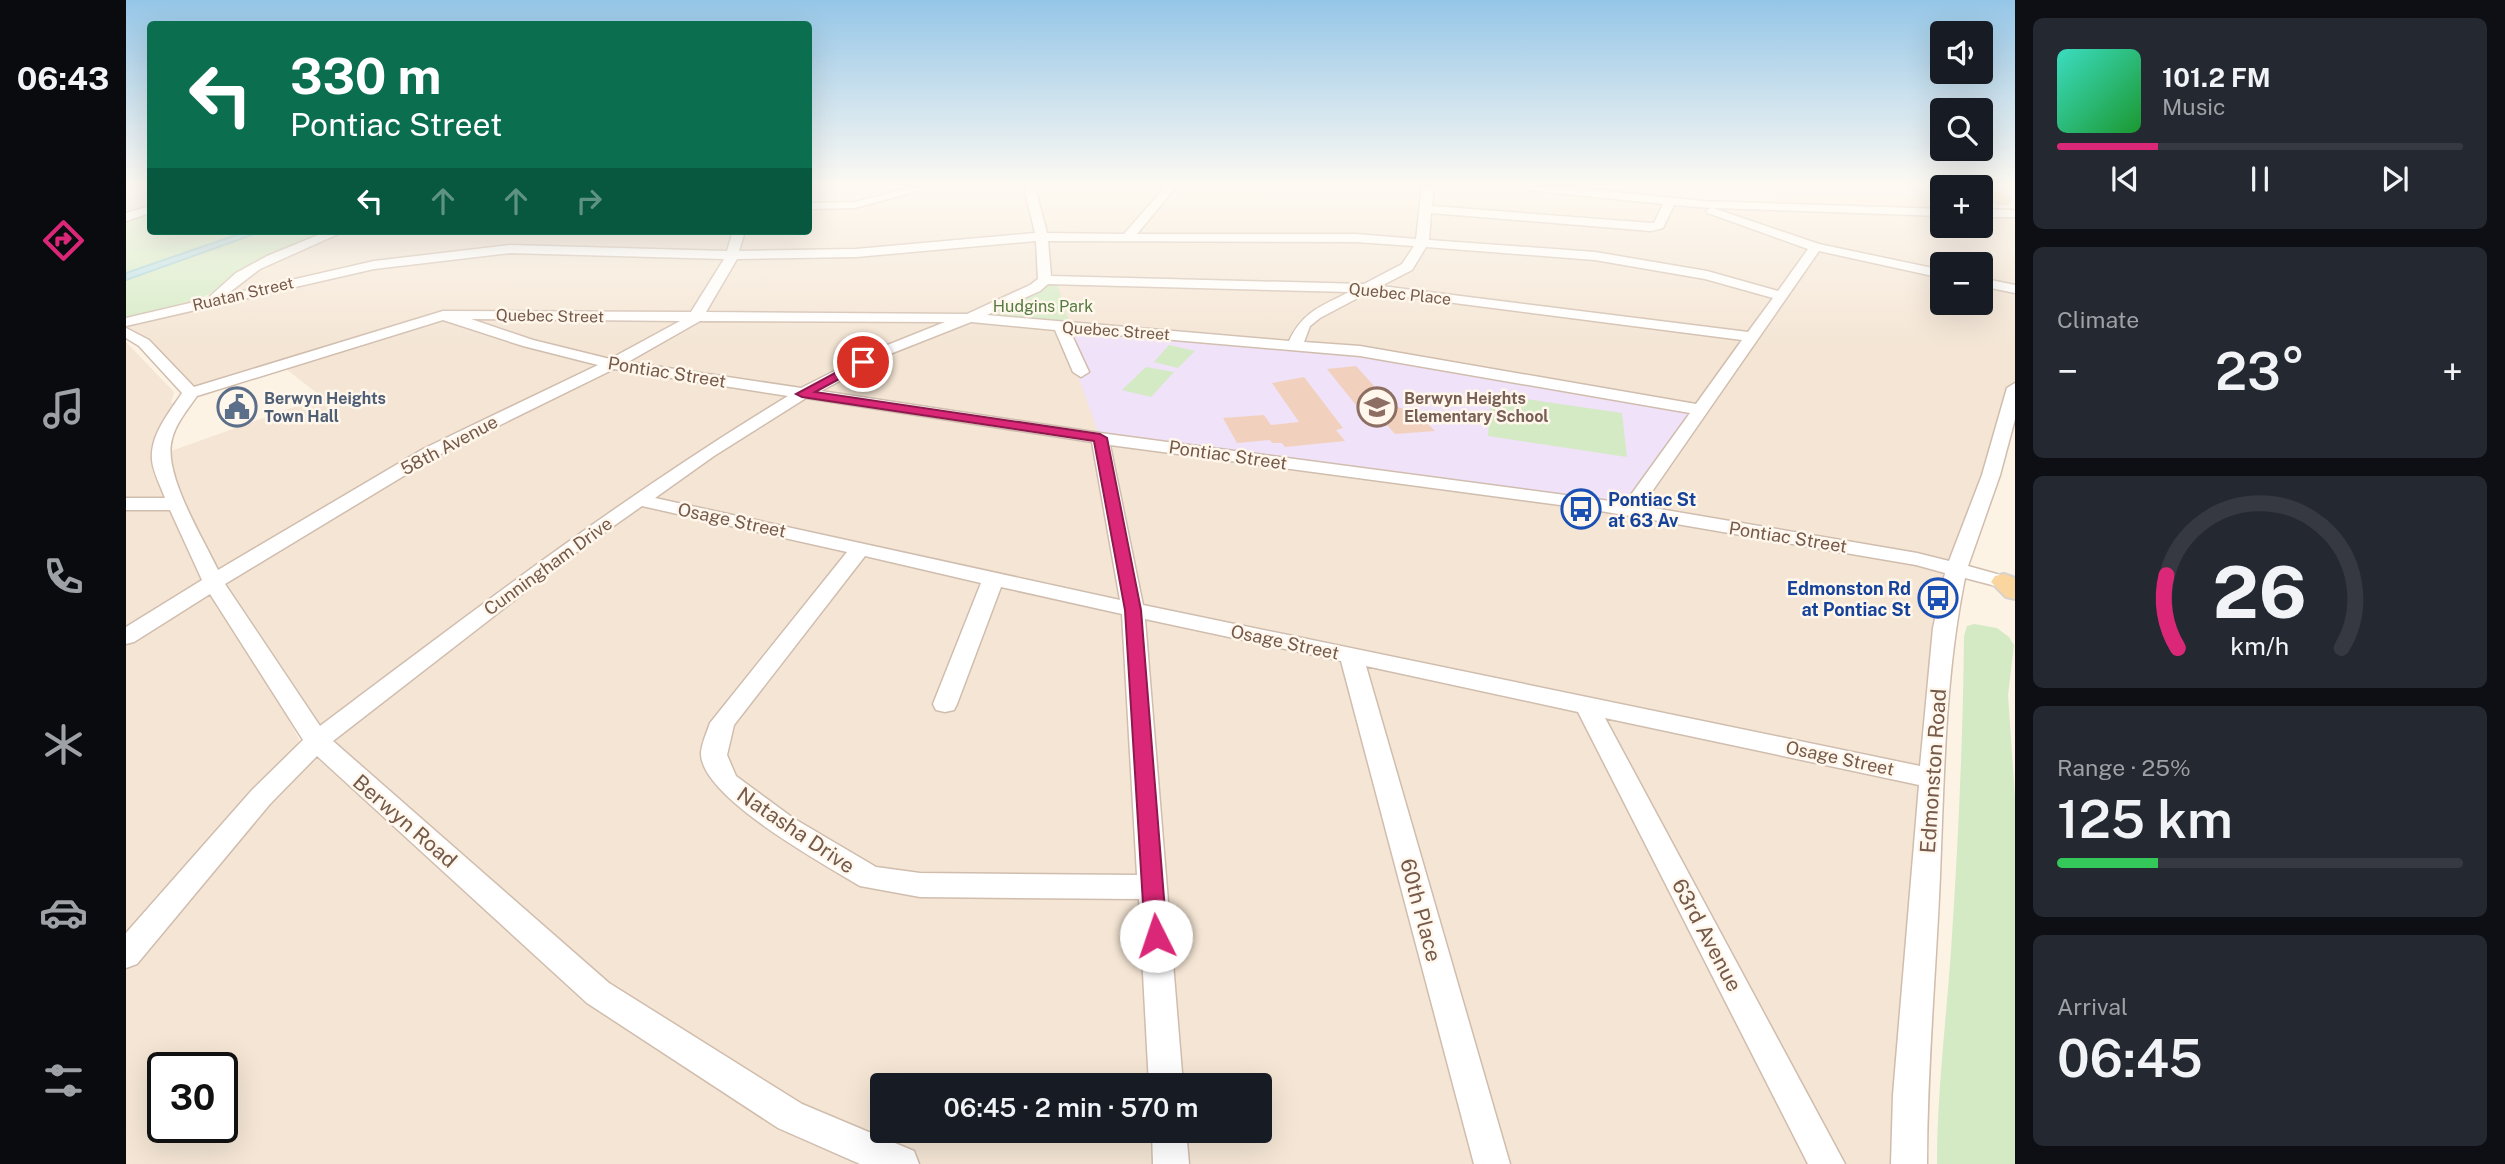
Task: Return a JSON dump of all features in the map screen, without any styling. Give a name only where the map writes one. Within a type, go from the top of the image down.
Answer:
[{"type":"street","points":[[213,301],[226,287],[254,269],[316,241]]},
{"type":"street","points":[[695,318],[732,255],[736,241]]},
{"type":"street","name":"Ruatan Street","points":[[126,322],[374,265],[510,248],[732,255],[881,252],[996,241]]},
{"type":"street","points":[[1042,241],[1045,280]]},
{"type":"street","name":"Ruatan Street","points":[[1400,241],[1616,258],[1707,275],[1782,296]]},
{"type":"street","points":[[1800,241],[1930,271]]},
{"type":"street","points":[[1295,344],[1309,319],[1403,270],[1422,243]]},
{"type":"street","points":[[1629,511],[1816,247]]},
{"type":"street","name":"Quebec Place","points":[[1045,280],[1366,288],[1752,337]]},
{"type":"street","name":"Cunningham Drive","points":[[126,955],[261,797],[317,741],[567,550],[708,452],[802,394],[885,351],[969,318],[1035,288],[1045,280]]},
{"type":"street","points":[[1993,284],[2015,289]]},
{"type":"street","name":"Quebec Street","points":[[191,393],[443,315],[969,318],[1370,352],[1500,377],[1700,410]]},
{"type":"street","name":"Pontiac Street","points":[[443,315],[517,340],[612,364],[1100,438],[1548,497],[1961,558],[2009,584]]},
{"type":"street","name":"58th Avenue","points":[[126,637],[429,453],[612,364],[695,318]]},
{"type":"street","points":[[1061,327],[1081,372]]},
{"type":"street","points":[[126,332],[145,343],[191,393]]},
{"type":"street","name":"Edmonston Road","points":[[1909,1164],[1910,1095],[1928,813],[1934,778],[1933,744],[1944,628],[1961,558],[1994,462],[2015,388]]},
{"type":"street","name":"Berwyn Road","points":[[191,393],[172,420],[160,448],[161,461],[177,504],[214,582],[317,741],[598,993],[790,1116],[901,1164]]},
{"type":"street","points":[[1100,438],[1133,610],[1165,1073]]},
{"type":"street","name":"Osage Street","points":[[639,500],[1133,610],[1934,778]]},
{"type":"street","points":[[126,504],[177,504]]},
{"type":"street","name":"Natasha Drive","points":[[861,548],[722,723],[714,755],[727,783],[783,825],[848,867],[882,882],[979,887],[1153,887]]},
{"type":"street","points":[[945,704],[993,579]]},
{"type":"street","name":"60th Place","points":[[1351,655],[1492,1164]]},
{"type":"street","name":"63rd Avenue","points":[[1587,706],[1827,1164]]},
{"type":"street","points":[[1170,1143],[1171,1164]]},
{"type":"shaded area","points":[[317,241],[2015,241],[2015,388],[1957,567],[1909,1164],[901,1164],[626,1013],[348,772],[249,639],[160,455],[322,397],[281,365],[191,393],[126,332],[126,322],[213,301],[236,280]]},
{"type":"shaded area","points":[[1061,327],[1295,344],[1701,410],[1629,511],[1100,438]]},
{"type":"shaded area","points":[[126,342],[174,392],[171,403],[175,403],[153,448],[158,478],[217,608],[287,716],[301,744],[575,993],[690,1070],[808,1139],[864,1164],[126,1164]]},
{"type":"green space","points":[[126,241],[309,241],[253,265],[245,277],[199,299],[126,318]]},
{"type":"green space","name":"Hudgins Park","points":[[1056,280],[1071,328],[969,318]]},
{"type":"green space","points":[[1169,345],[1195,351],[1178,368],[1154,362]]},
{"type":"green space","points":[[1146,367],[1174,372],[1151,397],[1122,390]]},
{"type":"green space","points":[[1491,394],[1622,413],[1627,457],[1488,436]]},
{"type":"green space","points":[[1974,624],[1997,628],[2009,637],[2014,645],[2008,695],[2015,797],[2015,1164],[1937,1164],[1958,833],[1964,636],[1967,626]]},
{"type":"water","points":[[218,241],[234,241],[126,280],[126,273]]},
{"type":"building","points":[[1356,366],[1392,406],[1405,411],[1414,410],[1435,431],[1395,434],[1388,426],[1372,425],[1327,369]]},
{"type":"building","points":[[1304,377],[1343,428],[1336,430],[1345,441],[1285,447],[1282,443],[1272,443],[1270,440],[1237,443],[1223,418],[1264,415],[1271,425],[1299,422],[1272,383]]},
{"type":"place","name":"Berwyn Heights Town Hall","points":[[237,407]]},
{"type":"place","name":"Berwyn Heights Elementary School","points":[[1377,407]]},
{"type":"place","name":"Pontiac St at 63 Av","points":[[1581,509]]},
{"type":"place","name":"Edmonston Rd at Pontiac St","points":[[1938,598]]},
{"type":"route","points":[[863,362],[802,394],[1021,424],[1100,438],[1133,610],[1156,936]]}]
